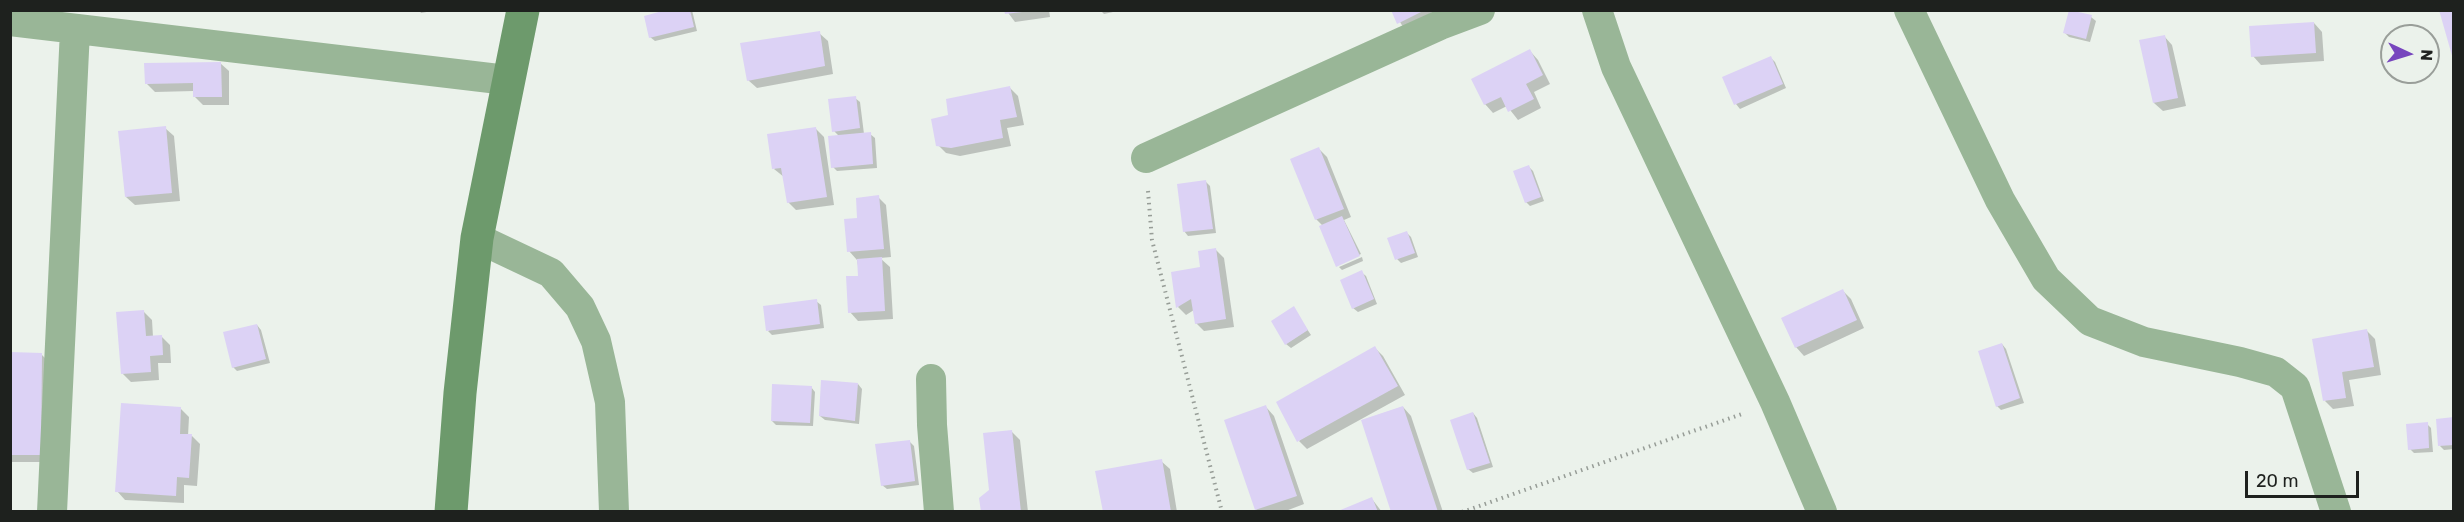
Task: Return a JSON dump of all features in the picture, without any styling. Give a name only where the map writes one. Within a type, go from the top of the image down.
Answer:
[{"type":"street","points":[[451,512],[460,393],[477,238],[507,80],[523,10]]},
{"type":"street","points":[[1146,158],[1440,25],[1480,10]]},
{"type":"street","points":[[1597,10],[1616,67],[1775,402],[1822,512]]},
{"type":"street","points":[[1909,10],[2000,200],[2046,279],[2090,321],[2144,342],[2276,372],[2295,387],[2336,512]]},
{"type":"street","points":[[10,21],[507,80]]},
{"type":"street","points":[[52,512],[75,30]]},
{"type":"street","points":[[477,238],[551,273],[580,307],[596,341],[610,402],[614,512]]},
{"type":"street","points":[[931,379],[939,512]]},
{"type":"path","points":[[1146,158],[1152,240],[1222,512]]},
{"type":"path","points":[[1462,512],[1775,402]]},
{"type":"building","points":[[666,10],[690,10],[694,27],[649,38],[644,16]]},
{"type":"building","points":[[1004,10],[1022,10],[1022,12],[1005,14]]},
{"type":"building","points":[[1391,10],[1425,10],[1397,24]]},
{"type":"building","points":[[2069,10],[2092,15],[2086,39],[2063,33]]},
{"type":"building","points":[[2439,10],[2454,10],[2454,59],[2453,59]]},
{"type":"building","points":[[2314,22],[2316,53],[2251,57],[2249,26]]},
{"type":"building","points":[[820,31],[825,66],[747,81],[740,43]]},
{"type":"building","points":[[2165,35],[2178,98],[2153,103],[2139,40]]},
{"type":"building","points":[[1530,49],[1543,75],[1526,84],[1534,99],[1508,112],[1501,97],[1484,105],[1471,79]]},
{"type":"building","points":[[1771,56],[1783,84],[1734,105],[1722,77]]},
{"type":"building","points":[[221,62],[222,97],[193,97],[193,83],[145,84],[144,63]]},
{"type":"building","points":[[1010,86],[1017,117],[1000,120],[1003,138],[951,148],[936,146],[931,119],[948,115],[946,99]]},
{"type":"building","points":[[856,96],[860,128],[832,132],[828,99]]},
{"type":"building","points":[[166,126],[172,193],[125,197],[118,131]]},
{"type":"building","points":[[816,127],[827,197],[787,203],[781,168],[772,169],[767,134]]},
{"type":"building","points":[[871,132],[873,164],[831,168],[828,136]]},
{"type":"building","points":[[1319,147],[1344,209],[1315,220],[1290,159]]},
{"type":"building","points":[[1529,165],[1541,197],[1525,203],[1513,171]]},
{"type":"building","points":[[1206,180],[1213,229],[1183,232],[1177,184]]},
{"type":"building","points":[[879,195],[884,249],[847,252],[844,219],[857,218],[856,198]]},
{"type":"building","points":[[1342,216],[1360,256],[1336,267],[1319,226]]},
{"type":"building","points":[[1407,231],[1415,253],[1395,260],[1387,238]]},
{"type":"building","points":[[1216,248],[1226,319],[1195,324],[1191,299],[1176,308],[1171,272],[1200,267],[1198,251]]},
{"type":"building","points":[[882,257],[885,311],[848,313],[846,276],[858,276],[857,259]]},
{"type":"building","points":[[1362,270],[1374,299],[1352,309],[1340,280]]},
{"type":"building","points":[[1843,289],[1857,320],[1795,348],[1781,318]]},
{"type":"building","points":[[817,299],[820,324],[766,331],[763,306]]},
{"type":"building","points":[[1294,306],[1308,330],[1285,345],[1271,321]]},
{"type":"building","points":[[144,310],[146,336],[162,335],[163,355],[150,356],[151,372],[121,374],[116,312]]},
{"type":"building","points":[[257,324],[266,359],[232,368],[223,332]]},
{"type":"building","points":[[2367,329],[2374,367],[2342,372],[2346,398],[2323,401],[2312,339]]},
{"type":"building","points":[[2002,343],[2020,398],[1996,407],[1978,351]]},
{"type":"building","points":[[1375,346],[1398,386],[1297,442],[1276,402]]},
{"type":"building","points":[[10,352],[42,353],[41,455],[10,455]]},
{"type":"building","points":[[821,380],[858,383],[855,421],[819,416]]},
{"type":"building","points":[[772,384],[812,386],[810,423],[771,421]]},
{"type":"building","points":[[121,403],[181,407],[180,434],[192,434],[189,478],[177,477],[176,496],[115,492]]},
{"type":"building","points":[[1266,405],[1297,496],[1255,510],[1224,420]]},
{"type":"building","points":[[1403,406],[1438,512],[1391,512],[1361,420]]},
{"type":"building","points":[[1473,412],[1490,463],[1467,470],[1450,420]]},
{"type":"building","points":[[2454,417],[2454,445],[2438,446],[2436,419]]},
{"type":"building","points":[[2428,422],[2429,448],[2408,450],[2406,424]]},
{"type":"building","points":[[1012,430],[1021,512],[981,512],[979,498],[989,490],[983,433]]},
{"type":"building","points":[[910,440],[915,481],[881,486],[875,444]]},
{"type":"building","points":[[1162,459],[1171,512],[1103,512],[1095,471]]},
{"type":"building","points":[[1372,497],[1378,512],[1338,512],[1338,511]]}]
